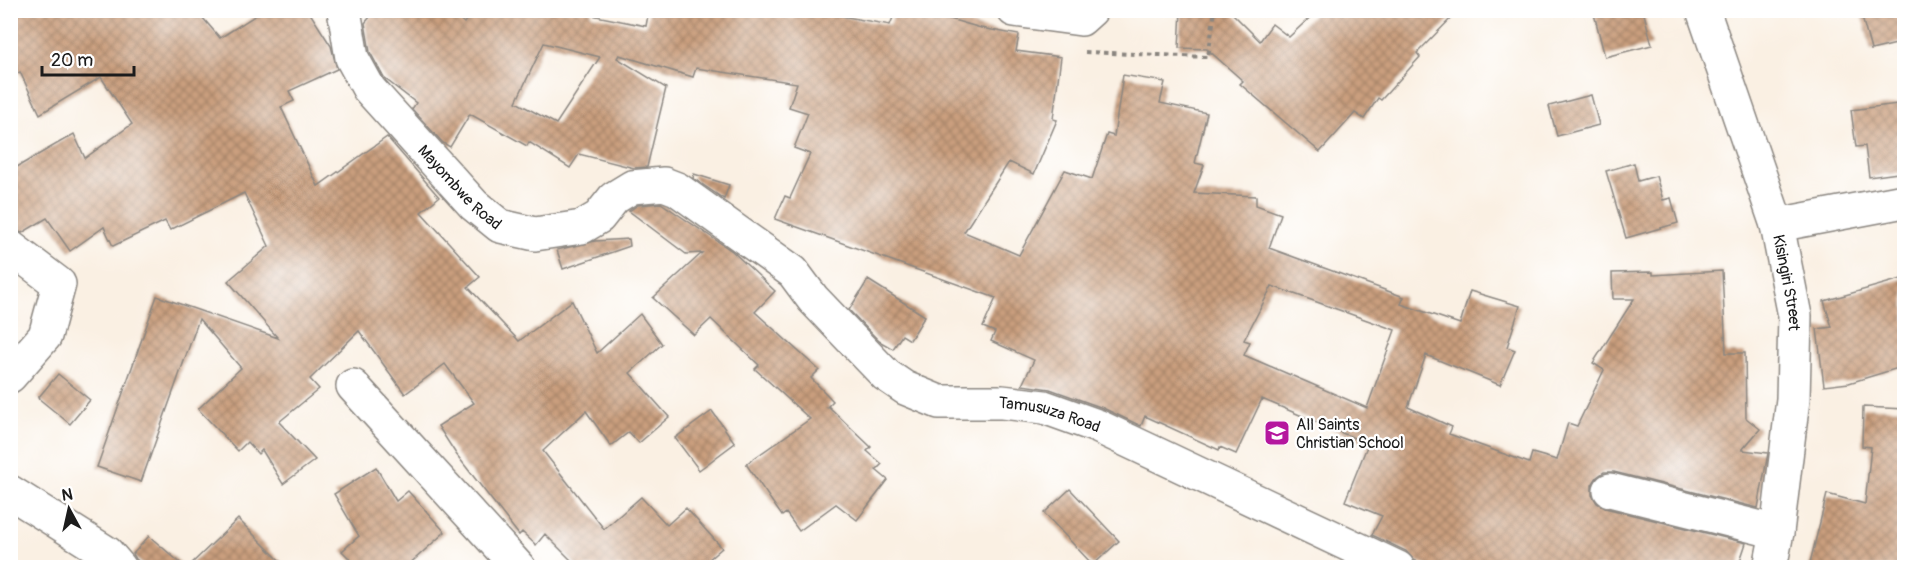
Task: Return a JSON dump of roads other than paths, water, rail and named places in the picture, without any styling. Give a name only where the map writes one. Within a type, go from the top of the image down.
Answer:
[{"type":"street","name":"Mayombwe Road","points":[[344,10],[352,58],[369,89],[474,205],[500,226],[535,234],[582,227],[599,217],[614,198],[632,187],[663,184],[677,189],[738,231]]},
{"type":"street","points":[[1014,10],[1069,18],[1088,14]]},
{"type":"street","name":"Kisingiri Street","points":[[1703,10],[1777,225],[1795,316],[1793,399],[1778,532],[1770,567]]},
{"type":"street","points":[[1777,225],[1905,201]]},
{"type":"street","name":"Tamusuza Road","points":[[738,231],[794,272],[813,299],[886,375],[923,398],[939,402],[1002,402],[1044,407],[1097,426],[1398,567]]},
{"type":"street","points":[[10,247],[59,284],[45,336],[10,376]]},
{"type":"street","points":[[353,386],[519,567]]},
{"type":"street","points":[[1610,490],[1778,532]]},
{"type":"street","points":[[10,492],[107,553],[120,567]]},
{"type":"place","name":"All Saints Christian School","points":[[1277,433]]}]
